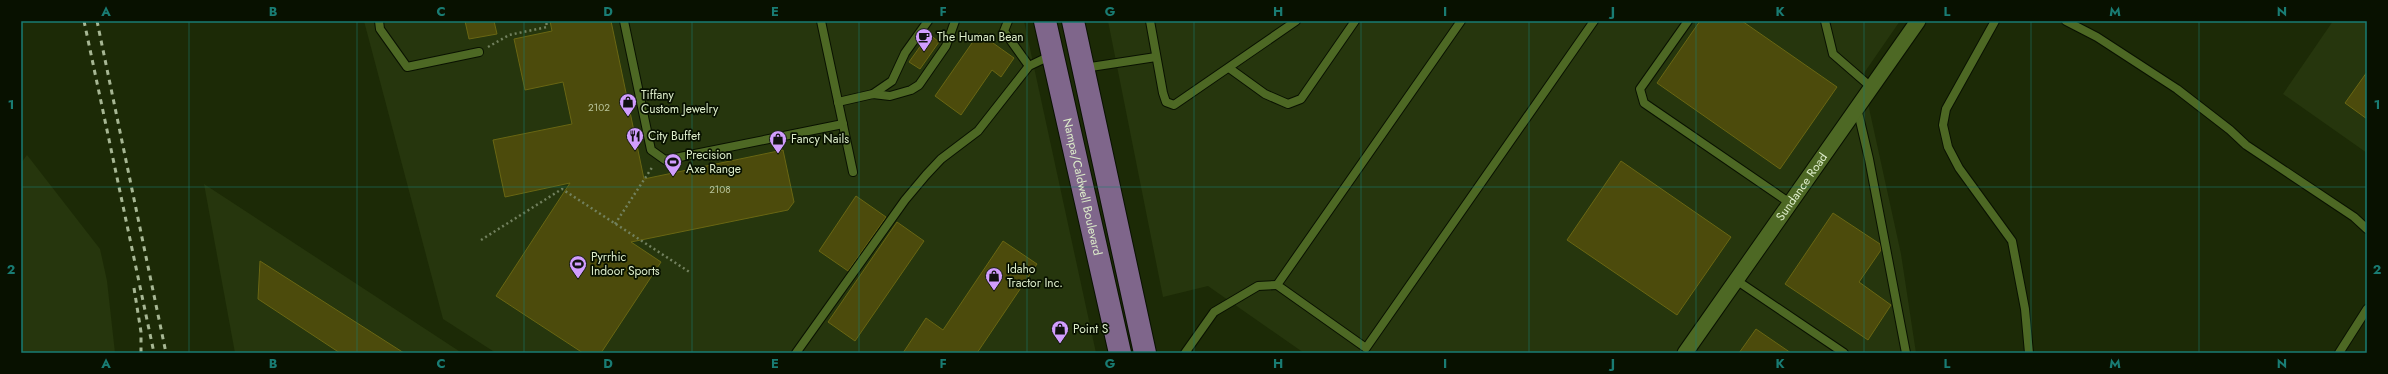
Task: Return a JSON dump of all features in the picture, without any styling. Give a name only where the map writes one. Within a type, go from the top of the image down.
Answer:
[{"type":"main road","name":"Nampa/Caldwell Boulevard","points":[[1045,21],[1120,353]]},
{"type":"main road","name":"Nampa/Caldwell Boulevard","points":[[1073,21],[1145,353]]},
{"type":"street","name":"Sundance Road","points":[[1685,353],[1918,21]]},
{"type":"lane","points":[[379,21],[380,29],[407,67],[479,52]]},
{"type":"lane","points":[[624,21],[651,150],[665,160],[843,124]]},
{"type":"lane","points":[[821,21],[853,172]]},
{"type":"lane","points":[[874,94],[892,81],[905,53],[928,21]]},
{"type":"lane","points":[[838,102],[874,94],[890,96],[911,90],[918,85],[946,46],[955,21]]},
{"type":"lane","points":[[1008,21],[1004,31],[1030,66]]},
{"type":"lane","points":[[1150,21],[1166,102],[1174,105],[1296,21]]},
{"type":"lane","points":[[1229,68],[1265,94],[1288,104],[1301,99],[1355,21]]},
{"type":"lane","points":[[1278,285],[1461,21]]},
{"type":"lane","points":[[1185,353],[1214,312],[1258,286],[1278,285],[1366,348],[1594,21]]},
{"type":"lane","points":[[1688,21],[1640,89],[1644,103],[1790,203]]},
{"type":"lane","points":[[1825,21],[1834,54],[1871,87]]},
{"type":"lane","points":[[1995,21],[1946,109],[1943,125],[1948,147],[1959,168],[2012,241],[2025,309],[2029,353]]},
{"type":"lane","points":[[2066,21],[2097,37],[2176,89],[2230,130],[2246,145],[2354,217],[2367,229]]},
{"type":"lane","points":[[796,353],[905,200],[941,159],[978,131],[1030,66],[1053,55]]},
{"type":"lane","points":[[1083,68],[1156,57]]},
{"type":"lane","points":[[1857,108],[1869,159],[1906,353]]},
{"type":"lane","points":[[1736,280],[1844,353]]},
{"type":"lane","points":[[2339,353],[2367,309]]},
{"type":"path","points":[[479,52],[509,35],[548,28],[546,21]]},
{"type":"path","points":[[615,224],[660,156]]},
{"type":"path","points":[[481,240],[562,189],[691,273]]},
{"type":"shaded area","points":[[364,21],[1024,21],[1096,353],[496,353],[443,319]]},
{"type":"shaded area","points":[[1108,21],[1900,21],[1862,76],[1901,254],[1916,353],[1304,353],[1208,286],[1163,297]]},
{"type":"shaded area","points":[[2333,21],[2367,21],[2367,153],[2283,94]]},
{"type":"shaded area","points":[[27,155],[100,249],[107,281],[115,353],[21,353],[21,163]]},
{"type":"shaded area","points":[[204,184],[462,353],[235,353]]},
{"type":"building","points":[[465,21],[494,21],[497,34],[469,39]]},
{"type":"building","points":[[550,21],[611,21],[644,179],[783,150],[794,202],[788,210],[631,242],[661,262],[601,353],[583,353],[496,296],[570,183],[505,197],[493,140],[572,124],[563,82],[525,90],[514,39],[552,31]]},
{"type":"building","points":[[1700,21],[1742,21],[1837,87],[1780,169],[1657,83]]},
{"type":"building","points":[[979,33],[1014,58],[1001,77],[992,70],[961,115],[935,96]]},
{"type":"building","name":"The Human Bean","points":[[929,34],[939,42],[920,69],[909,62]]},
{"type":"building","points":[[2367,72],[2367,119],[2345,103]]},
{"type":"building","points":[[1621,161],[1731,237],[1677,315],[1567,240]]},
{"type":"building","points":[[856,196],[886,217],[848,271],[819,251]]},
{"type":"building","points":[[1833,213],[1880,244],[1881,250],[1859,282],[1891,305],[1868,340],[1785,284]]},
{"type":"building","points":[[897,222],[924,241],[855,341],[828,322]]},
{"type":"building","name":"Idaho Tractor Inc.","points":[[1003,241],[1037,264],[977,353],[903,353],[926,318],[943,330]]},
{"type":"building","points":[[260,261],[404,353],[340,353],[258,299]]},
{"type":"building","points":[[1756,329],[1791,353],[1739,353]]},
{"type":"railway","points":[[84,21],[154,353]]},
{"type":"railway","points":[[97,21],[166,353]]},
{"type":"railway","points":[[134,288],[141,332],[141,353]]},
{"type":"place","name":"The Human Bean","points":[[924,52]]},
{"type":"place","name":"Tiffany Custom Jewelry","points":[[628,117]]},
{"type":"place","name":"City Buffet","points":[[635,151]]},
{"type":"place","name":"Fancy Nails","points":[[778,154]]},
{"type":"place","name":"Precision Axe Range","points":[[673,177]]},
{"type":"place","name":"Pyrrhic Indoor Sports","points":[[578,279]]},
{"type":"place","name":"Idaho Tractor Inc.","points":[[994,291]]},
{"type":"place","name":"Point S","points":[[1060,344]]}]
